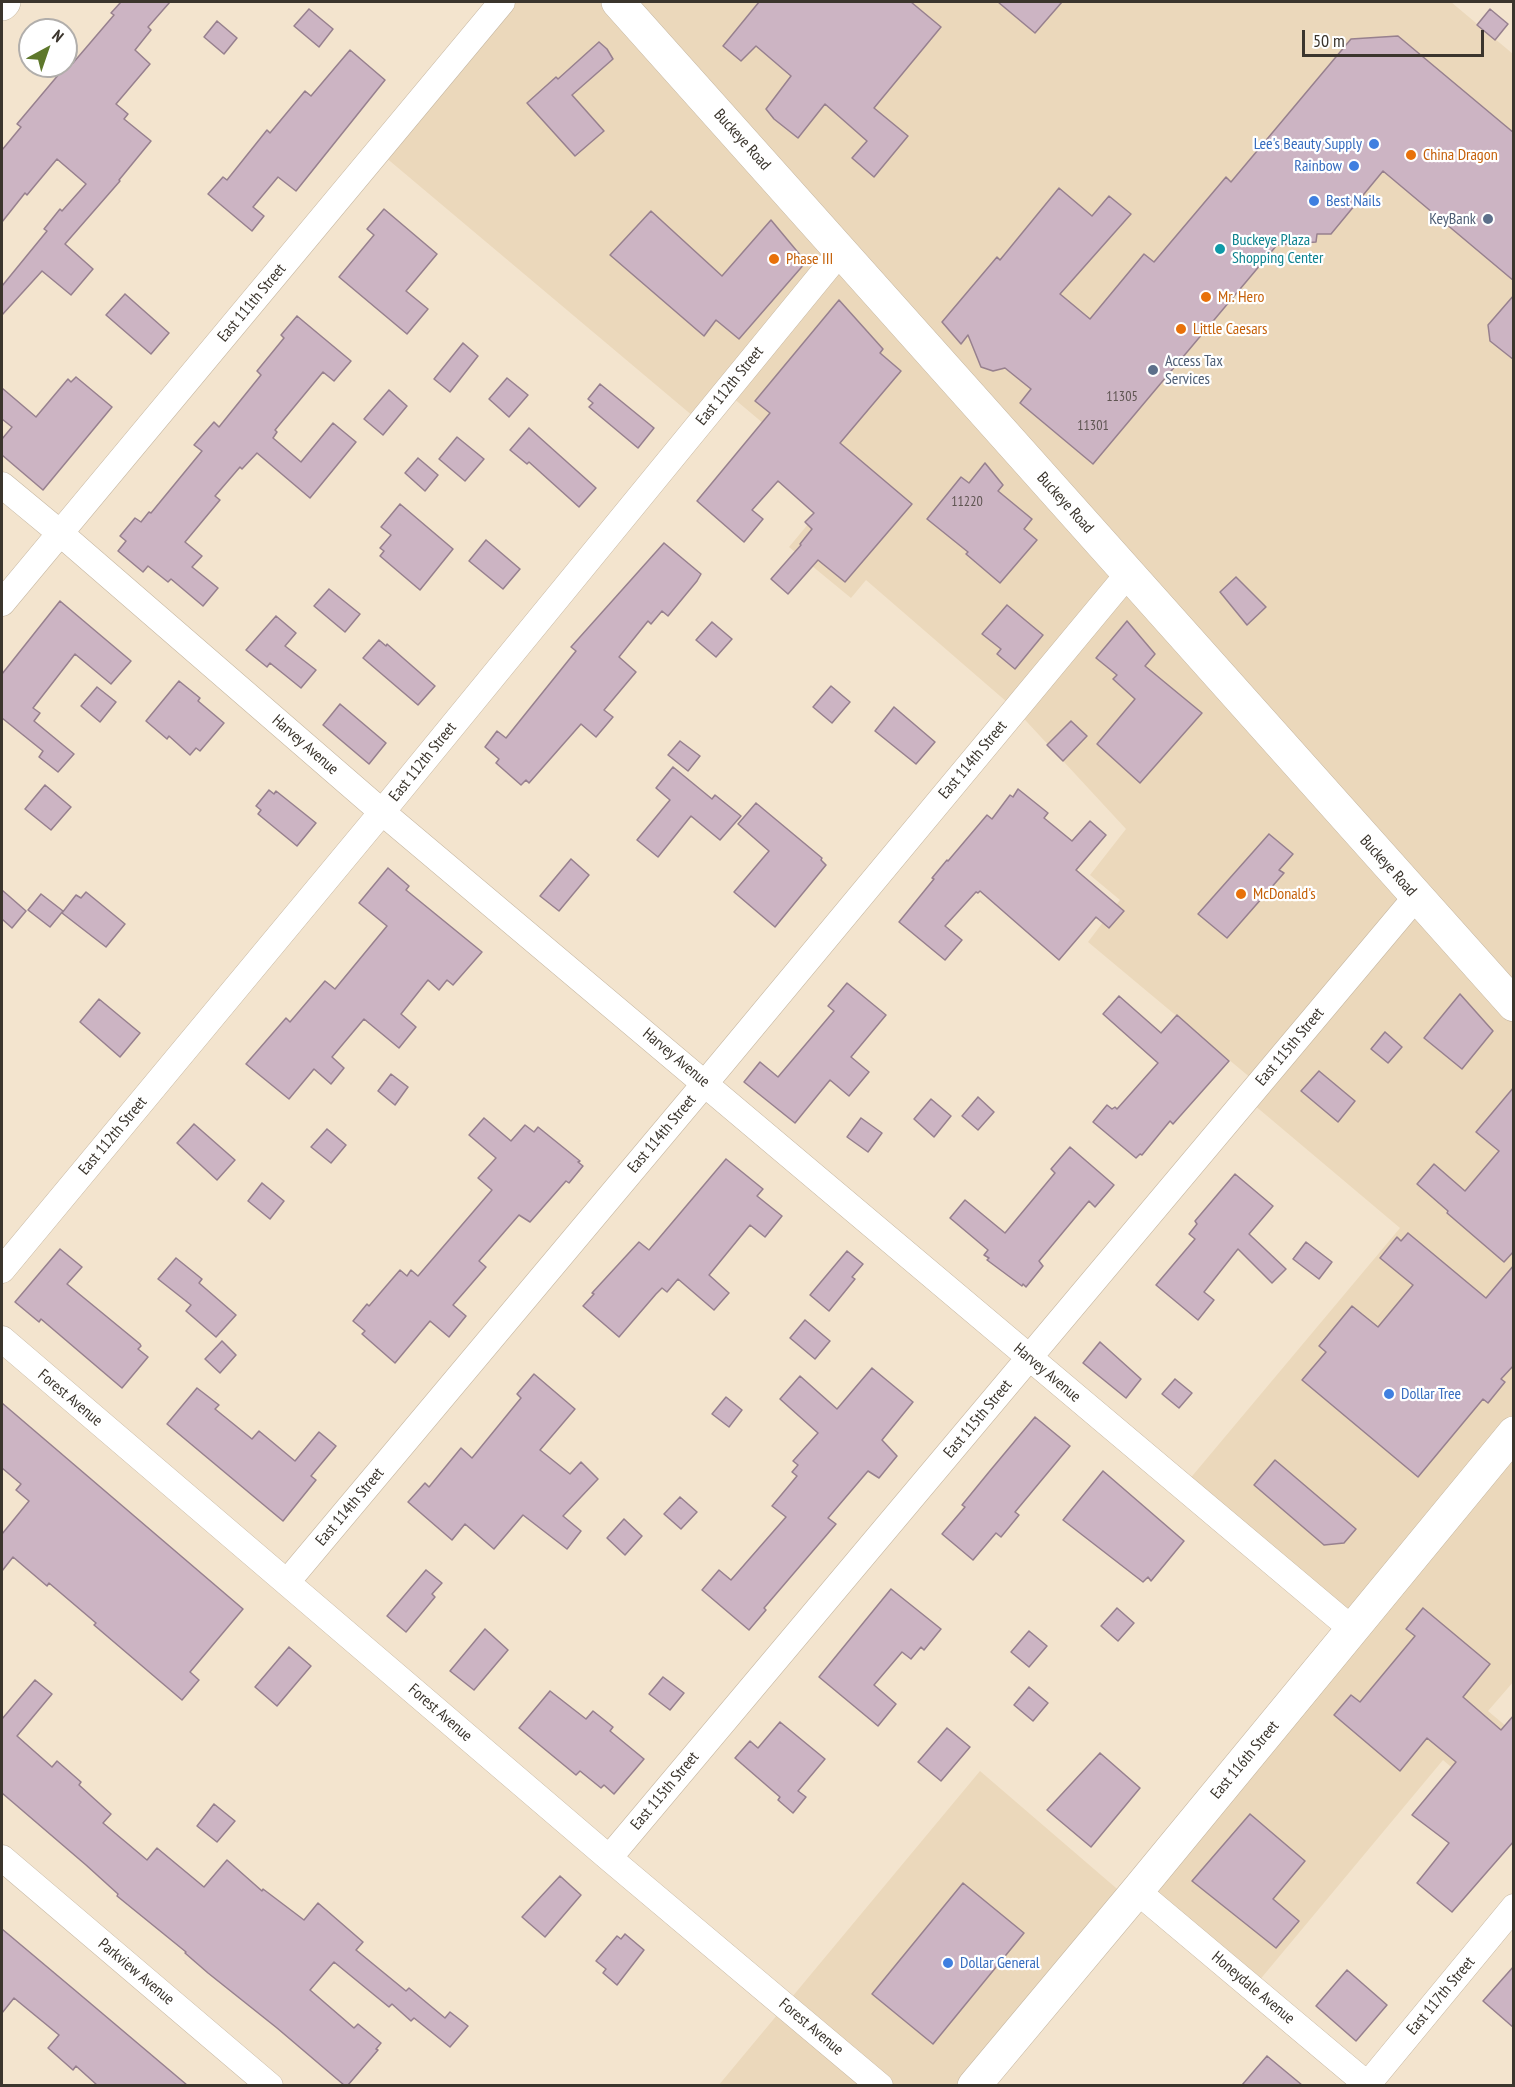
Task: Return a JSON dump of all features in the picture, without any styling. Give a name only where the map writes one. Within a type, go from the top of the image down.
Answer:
[{"type":"street","name":"East 111th Street","points":[[2,603],[502,2]]},
{"type":"street","name":"Buckeye Road","points":[[618,2],[1514,1005]]},
{"type":"street","name":"East 112th Street","points":[[2,1270],[382,812],[841,250]]},
{"type":"street","name":"Harvey Avenue","points":[[2,485],[382,812],[1353,1630]]},
{"type":"street","name":"East 114th Street","points":[[287,1582],[706,1083],[1128,574]]},
{"type":"street","name":"East 115th Street","points":[[609,1858],[1416,897]]},
{"type":"street","name":"Forest Avenue","points":[[2,1340],[609,1858],[880,2085]]},
{"type":"street","name":"East 116th Street","points":[[974,2085],[1514,1433]]},
{"type":"street","name":"Parkview Avenue","points":[[2,1858],[270,2085]]},
{"type":"street","name":"Honeydale Avenue","points":[[1137,1891],[1368,2085]]},
{"type":"street","name":"East 117th Street","points":[[1368,2085],[1514,1907]]},
{"type":"shaded area","points":[[502,2],[1451,2],[1513,54],[1514,1681],[1488,1711],[1513,1732],[1513,1820],[1443,1760],[1253,1988],[1137,1891],[1353,1630],[1183,1487],[1400,1228],[1247,1099],[1258,1084],[1088,942],[1120,900],[1090,875],[1126,829],[1015,709],[866,580],[851,598],[789,547],[839,487],[726,392],[700,422],[378,151]]},
{"type":"shaded area","points":[[980,1771],[1130,1900],[974,2085],[718,2086]]},
{"type":"building","points":[[121,2],[170,2],[148,27],[151,30],[135,50],[150,64],[116,104],[128,114],[124,119],[151,141],[120,181],[65,244],[93,269],[71,295],[42,271],[2,315],[2,286],[47,231],[44,229],[60,209],[62,211],[86,184],[57,159],[2,222],[2,150],[21,127],[17,124],[56,78],[78,78],[78,57],[114,15],[111,13]]},
{"type":"building","points":[[759,2],[911,2],[941,27],[874,108],[908,136],[874,177],[852,158],[867,141],[825,104],[798,138],[774,119],[766,109],[791,76],[756,46],[741,61],[723,46]]},
{"type":"building","points":[[998,2],[1062,2],[1035,33]]},
{"type":"building","points":[[309,9],[333,29],[319,47],[294,26]]},
{"type":"building","points":[[1490,9],[1508,24],[1495,40],[1477,25]]},
{"type":"building","points":[[217,21],[237,38],[224,54],[204,37]]},
{"type":"building","name":"Buckeye Plaza Shopping Center","points":[[1398,36],[1514,133],[1514,281],[1383,171],[1331,234],[1317,234],[1316,242],[1277,245],[1093,464],[1020,403],[1031,389],[1005,368],[993,371],[981,367],[968,335],[961,344],[942,322],[997,257],[1000,260],[1059,188],[1092,216],[1109,196],[1131,214],[1060,294],[1090,319],[1144,254],[1154,262],[1226,177],[1231,182],[1351,39]]},
{"type":"building","points":[[599,42],[613,59],[572,95],[604,131],[575,156],[527,103]]},
{"type":"building","points":[[350,50],[385,80],[296,191],[278,177],[253,207],[264,216],[252,231],[208,194],[223,177],[227,180],[267,130],[270,133],[305,91],[311,96]]},
{"type":"building","points":[[384,209],[437,254],[406,291],[428,309],[407,334],[339,277],[374,235],[367,229]]},
{"type":"building","points":[[651,211],[722,276],[771,220],[806,262],[739,339],[716,320],[704,336],[610,255]]},
{"type":"building","points":[[125,294],[169,333],[151,354],[106,315]]},
{"type":"building","points":[[1514,295],[1514,360],[1490,341],[1488,325]]},
{"type":"building","points":[[839,300],[883,349],[880,353],[901,371],[840,443],[912,504],[845,582],[818,560],[788,594],[771,579],[812,529],[805,522],[814,513],[778,481],[752,510],[763,519],[744,542],[697,501],[770,413],[755,401]]},
{"type":"building","points":[[297,316],[351,361],[334,381],[323,372],[275,430],[277,432],[273,438],[301,462],[333,423],[356,442],[310,498],[257,453],[242,469],[240,467],[215,496],[220,500],[185,542],[202,556],[192,567],[218,588],[203,606],[171,579],[168,582],[148,566],[143,572],[118,551],[126,541],[120,536],[135,518],[141,522],[149,512],[151,513],[202,451],[194,445],[214,422],[219,427],[261,375],[257,371],[284,338],[281,335]]},
{"type":"building","points":[[463,343],[478,356],[450,392],[434,379]]},
{"type":"building","points":[[76,377],[112,407],[43,490],[2,455],[2,439],[12,427],[2,419],[2,388],[36,417],[68,379],[71,382]]},
{"type":"building","points":[[507,378],[528,395],[509,417],[489,399]]},
{"type":"building","points":[[600,384],[654,428],[638,448],[589,407],[593,403],[588,399]]},
{"type":"building","points":[[389,390],[407,406],[383,435],[364,419]]},
{"type":"building","points":[[529,428],[596,488],[579,507],[529,462],[527,464],[510,450]]},
{"type":"building","points":[[457,437],[484,459],[465,481],[439,459]]},
{"type":"building","points":[[418,458],[438,475],[425,491],[405,473]]},
{"type":"building","points":[[985,463],[1003,485],[998,491],[1032,519],[1024,529],[1037,540],[1000,583],[966,554],[968,552],[927,519],[961,477],[969,483]]},
{"type":"building","points":[[400,504],[453,549],[420,590],[380,556],[384,551],[380,548],[391,535],[381,527]]},
{"type":"building","points":[[486,540],[520,569],[503,589],[469,561]]},
{"type":"building","points":[[664,543],[701,574],[697,581],[668,616],[662,611],[651,624],[648,621],[619,657],[636,672],[604,710],[613,717],[596,737],[581,724],[529,783],[526,780],[521,785],[496,763],[499,759],[485,747],[497,731],[506,738],[576,651],[571,647]]},
{"type":"building","points":[[1236,577],[1266,607],[1247,625],[1220,592]]},
{"type":"building","points":[[329,589],[360,614],[345,632],[314,606]]},
{"type":"building","points":[[60,601],[131,661],[111,684],[75,654],[33,708],[40,713],[34,721],[74,754],[58,772],[39,757],[43,751],[2,718],[2,674]]},
{"type":"building","points":[[1007,605],[1043,635],[1015,669],[997,654],[1001,649],[982,634]]},
{"type":"building","points":[[276,616],[296,633],[285,646],[316,670],[301,688],[270,663],[267,667],[246,650]]},
{"type":"building","points":[[1127,621],[1155,654],[1145,666],[1202,713],[1140,783],[1097,744],[1135,699],[1113,679],[1117,675],[1096,658]]},
{"type":"building","points":[[712,622],[732,639],[716,657],[696,640]]},
{"type":"building","points":[[379,640],[386,646],[387,644],[435,686],[418,705],[363,658]]},
{"type":"building","points":[[179,681],[200,698],[198,701],[224,723],[200,751],[196,748],[190,755],[169,736],[167,739],[146,721]]},
{"type":"building","points":[[831,686],[850,702],[832,723],[813,707]]},
{"type":"building","points":[[97,687],[116,702],[100,722],[81,706]]},
{"type":"building","points":[[340,704],[386,743],[369,764],[323,725]]},
{"type":"building","points":[[894,707],[935,742],[916,764],[875,731]]},
{"type":"building","points":[[1071,721],[1087,736],[1063,761],[1047,745]]},
{"type":"building","points":[[680,741],[700,756],[688,771],[668,755]]},
{"type":"building","points":[[673,767],[712,799],[715,795],[741,816],[720,840],[691,816],[658,857],[637,840],[670,800],[656,788]]},
{"type":"building","points":[[45,785],[71,807],[51,830],[25,809]]},
{"type":"building","points":[[1018,789],[1048,813],[1044,818],[1072,841],[1090,821],[1106,835],[1076,870],[1124,911],[1109,928],[1096,917],[1059,960],[980,891],[976,892],[945,926],[962,940],[945,960],[899,922],[934,879],[932,878],[987,815],[992,819],[1010,795],[1013,797]]},
{"type":"building","points":[[269,790],[274,794],[276,791],[316,823],[297,846],[258,814],[261,810],[256,806]]},
{"type":"building","points":[[756,803],[822,858],[821,860],[826,865],[775,927],[734,892],[769,851],[738,824]]},
{"type":"building","name":"McDonald's","points":[[1269,834],[1293,854],[1279,870],[1284,873],[1227,938],[1198,914]]},
{"type":"building","points":[[571,859],[589,875],[559,911],[540,896]]},
{"type":"building","points":[[388,868],[409,886],[406,890],[482,952],[453,985],[447,980],[439,990],[428,980],[401,1014],[416,1027],[399,1048],[364,1019],[332,1057],[344,1068],[331,1084],[314,1069],[289,1099],[246,1064],[286,1018],[290,1022],[325,981],[335,989],[387,926],[359,903]]},
{"type":"building","points":[[2,890],[26,911],[12,928],[2,919]]},
{"type":"building","points":[[86,892],[125,924],[106,947],[62,913],[76,895],[81,898]]},
{"type":"building","points":[[41,894],[63,911],[50,927],[28,910]]},
{"type":"building","points":[[847,983],[886,1015],[851,1057],[869,1072],[849,1096],[830,1080],[795,1123],[744,1082],[760,1062],[778,1077],[834,1011],[828,1006]]},
{"type":"building","points":[[1460,994],[1493,1031],[1462,1069],[1424,1038]]},
{"type":"building","points":[[1119,996],[1161,1033],[1177,1015],[1229,1061],[1173,1124],[1170,1121],[1142,1155],[1136,1158],[1093,1122],[1107,1105],[1112,1109],[1115,1107],[1117,1109],[1158,1063],[1103,1014]]},
{"type":"building","points":[[99,999],[140,1033],[120,1057],[80,1022]]},
{"type":"building","points":[[1385,1032],[1402,1047],[1388,1063],[1371,1049]]},
{"type":"building","points":[[1319,1071],[1355,1101],[1338,1122],[1301,1091]]},
{"type":"building","points":[[391,1074],[408,1087],[395,1105],[378,1091]]},
{"type":"building","points":[[1514,1087],[1514,1251],[1504,1262],[1417,1184],[1434,1164],[1465,1191],[1499,1151],[1476,1132]]},
{"type":"building","points":[[978,1097],[994,1112],[978,1130],[962,1116]]},
{"type":"building","points":[[931,1099],[951,1116],[934,1137],[914,1119]]},
{"type":"building","points":[[484,1118],[511,1141],[525,1125],[534,1132],[538,1127],[580,1161],[578,1162],[583,1166],[569,1183],[566,1181],[530,1222],[519,1215],[479,1261],[486,1267],[453,1305],[466,1316],[449,1337],[430,1321],[395,1363],[362,1334],[365,1331],[353,1321],[400,1270],[407,1276],[411,1270],[418,1276],[492,1190],[478,1178],[496,1158],[469,1135]]},
{"type":"building","points":[[861,1118],[882,1133],[868,1152],[847,1137]]},
{"type":"building","points":[[194,1124],[235,1160],[217,1180],[177,1143]]},
{"type":"building","points":[[327,1129],[346,1145],[331,1163],[311,1147]]},
{"type":"building","points":[[1070,1147],[1114,1185],[1095,1207],[1089,1201],[1039,1261],[1043,1266],[1026,1287],[1023,1284],[1022,1286],[987,1260],[989,1258],[984,1255],[988,1250],[950,1218],[965,1200],[1005,1233],[1055,1173],[1051,1169]]},
{"type":"building","points":[[726,1159],[763,1189],[757,1196],[782,1216],[765,1237],[750,1225],[709,1275],[729,1293],[714,1310],[678,1279],[667,1292],[662,1288],[619,1337],[583,1306],[639,1242],[649,1250]]},
{"type":"building","points":[[1235,1174],[1273,1206],[1249,1234],[1286,1269],[1272,1283],[1238,1249],[1204,1292],[1214,1300],[1198,1320],[1156,1285],[1195,1239],[1189,1234],[1197,1224],[1195,1221]]},
{"type":"building","points":[[262,1183],[284,1201],[270,1219],[248,1201]]},
{"type":"building","points":[[1408,1233],[1486,1298],[1514,1265],[1514,1365],[1501,1379],[1505,1382],[1488,1403],[1483,1399],[1418,1477],[1302,1380],[1326,1352],[1319,1346],[1352,1306],[1378,1327],[1413,1285],[1380,1258],[1397,1237],[1401,1241]]},
{"type":"building","points":[[1306,1242],[1332,1262],[1319,1279],[1293,1259]]},
{"type":"building","points":[[60,1249],[82,1267],[67,1284],[140,1344],[138,1349],[148,1357],[122,1388],[41,1319],[39,1322],[15,1302]]},
{"type":"building","points":[[847,1251],[863,1264],[852,1277],[855,1279],[829,1311],[810,1295]]},
{"type":"building","points":[[176,1258],[202,1279],[199,1283],[236,1315],[216,1337],[186,1311],[191,1305],[158,1279]]},
{"type":"building","points":[[805,1320],[830,1341],[815,1359],[790,1338]]},
{"type":"building","points":[[222,1341],[236,1355],[220,1373],[205,1359]]},
{"type":"building","points":[[1100,1342],[1141,1379],[1126,1398],[1083,1363]]},
{"type":"building","points":[[872,1368],[913,1402],[882,1440],[897,1456],[879,1478],[868,1471],[828,1518],[836,1524],[764,1608],[766,1610],[749,1630],[702,1590],[719,1570],[731,1580],[786,1517],[772,1506],[797,1476],[792,1472],[798,1465],[793,1461],[818,1433],[780,1399],[800,1376],[837,1409]]},
{"type":"building","points":[[534,1374],[575,1409],[540,1450],[570,1474],[581,1462],[598,1479],[563,1516],[581,1531],[567,1549],[523,1515],[494,1549],[465,1524],[452,1540],[408,1502],[425,1483],[429,1487],[461,1448],[472,1458],[521,1398],[517,1394]]},
{"type":"building","points":[[1175,1379],[1192,1393],[1179,1408],[1162,1394]]},
{"type":"building","points":[[197,1388],[219,1405],[215,1409],[252,1439],[259,1431],[295,1461],[319,1432],[336,1446],[311,1476],[316,1480],[283,1521],[167,1424]]},
{"type":"building","points":[[726,1397],[742,1410],[729,1427],[712,1414]]},
{"type":"building","points":[[2,1403],[243,1609],[190,1672],[199,1680],[182,1700],[94,1625],[96,1623],[49,1583],[47,1586],[13,1557],[2,1571],[2,1534],[29,1501],[16,1490],[21,1484],[2,1468]]},
{"type":"building","points":[[1035,1417],[1070,1446],[1015,1512],[1019,1515],[1001,1537],[996,1533],[973,1560],[942,1534],[965,1507],[962,1505]]},
{"type":"building","points":[[1275,1460],[1356,1529],[1344,1543],[1324,1545],[1254,1485]]},
{"type":"building","points":[[1103,1471],[1184,1541],[1151,1581],[1148,1577],[1143,1582],[1063,1520]]},
{"type":"building","points":[[680,1497],[697,1512],[681,1529],[664,1514]]},
{"type":"building","points":[[624,1519],[642,1536],[625,1555],[607,1538]]},
{"type":"building","points":[[426,1570],[442,1583],[432,1594],[435,1597],[406,1632],[387,1616]]},
{"type":"building","points":[[891,1589],[941,1629],[924,1650],[921,1647],[911,1659],[902,1652],[874,1685],[896,1704],[878,1726],[819,1677]]},
{"type":"building","points":[[1117,1608],[1134,1623],[1118,1641],[1101,1626]]},
{"type":"building","points":[[1423,1608],[1490,1664],[1463,1697],[1501,1730],[1514,1715],[1514,1841],[1452,1912],[1417,1883],[1449,1843],[1412,1815],[1456,1762],[1427,1738],[1400,1771],[1334,1715],[1351,1695],[1360,1702],[1415,1636],[1406,1629]]},
{"type":"building","points":[[485,1629],[508,1650],[474,1690],[450,1671]]},
{"type":"building","points":[[1029,1631],[1047,1646],[1029,1667],[1011,1652]]},
{"type":"building","points":[[289,1647],[311,1666],[277,1706],[255,1687]]},
{"type":"building","points":[[663,1677],[684,1693],[670,1710],[649,1694]]},
{"type":"building","points":[[35,1680],[52,1694],[17,1736],[52,1767],[57,1761],[81,1782],[79,1785],[111,1814],[103,1823],[147,1860],[157,1848],[204,1887],[227,1860],[262,1891],[263,1889],[304,1920],[318,1903],[363,1942],[356,1950],[406,1991],[409,1988],[445,2018],[450,2012],[468,2026],[450,2047],[414,2018],[411,2021],[392,2004],[389,2007],[334,1962],[310,1990],[354,2028],[358,2024],[381,2043],[376,2049],[378,2050],[348,2085],[344,2085],[117,1896],[118,1894],[86,1865],[2,1793],[2,1719]]},
{"type":"building","points":[[1029,1687],[1048,1703],[1033,1721],[1014,1705]]},
{"type":"building","points":[[550,1691],[586,1719],[593,1711],[613,1727],[610,1731],[644,1759],[614,1794],[604,1785],[601,1788],[580,1771],[576,1775],[519,1728]]},
{"type":"building","points":[[780,1722],[825,1759],[798,1791],[806,1797],[793,1813],[778,1800],[780,1797],[735,1758],[750,1741],[758,1748]]},
{"type":"building","points":[[947,1728],[970,1747],[941,1781],[918,1762]]},
{"type":"building","points":[[1100,1753],[1140,1788],[1091,1847],[1047,1810]]},
{"type":"building","points":[[214,1804],[235,1821],[217,1842],[197,1826]]},
{"type":"building","points":[[1250,1814],[1305,1861],[1273,1899],[1299,1921],[1276,1948],[1192,1881]]},
{"type":"building","points":[[560,1876],[581,1895],[545,1937],[522,1917]]},
{"type":"building","name":"Dollar General","points":[[963,1883],[1024,1933],[933,2044],[872,1994]]},
{"type":"building","points":[[2,1929],[187,2085],[97,2085],[76,2066],[73,2070],[48,2048],[59,2035],[14,1998],[2,2013]]},
{"type":"building","points":[[625,1934],[644,1950],[617,1985],[603,1973],[606,1969],[596,1961],[617,1936],[621,1939]]},
{"type":"building","points":[[1514,1966],[1514,2028],[1483,2001]]},
{"type":"building","points":[[1347,1970],[1387,2005],[1356,2041],[1316,2006]]},
{"type":"building","points":[[1267,2056],[1302,2085],[1242,2085]]},
{"type":"place","name":"Lee's Beauty Supply","points":[[1374,144]]},
{"type":"place","name":"China Dragon","points":[[1411,155]]},
{"type":"place","name":"Rainbow","points":[[1354,166]]},
{"type":"place","name":"Best Nails","points":[[1314,201]]},
{"type":"place","name":"KeyBank","points":[[1488,219]]},
{"type":"place","name":"Buckeye Plaza Shopping Center","points":[[1220,249]]},
{"type":"place","name":"Phase III","points":[[774,259]]},
{"type":"place","name":"Mr. Hero","points":[[1206,297]]},
{"type":"place","name":"Little Caesars","points":[[1181,329]]},
{"type":"place","name":"Access Tax Services","points":[[1153,370]]},
{"type":"place","name":"McDonald's","points":[[1241,894]]},
{"type":"place","name":"Dollar Tree","points":[[1389,1394]]},
{"type":"place","name":"Dollar General","points":[[948,1963]]}]
